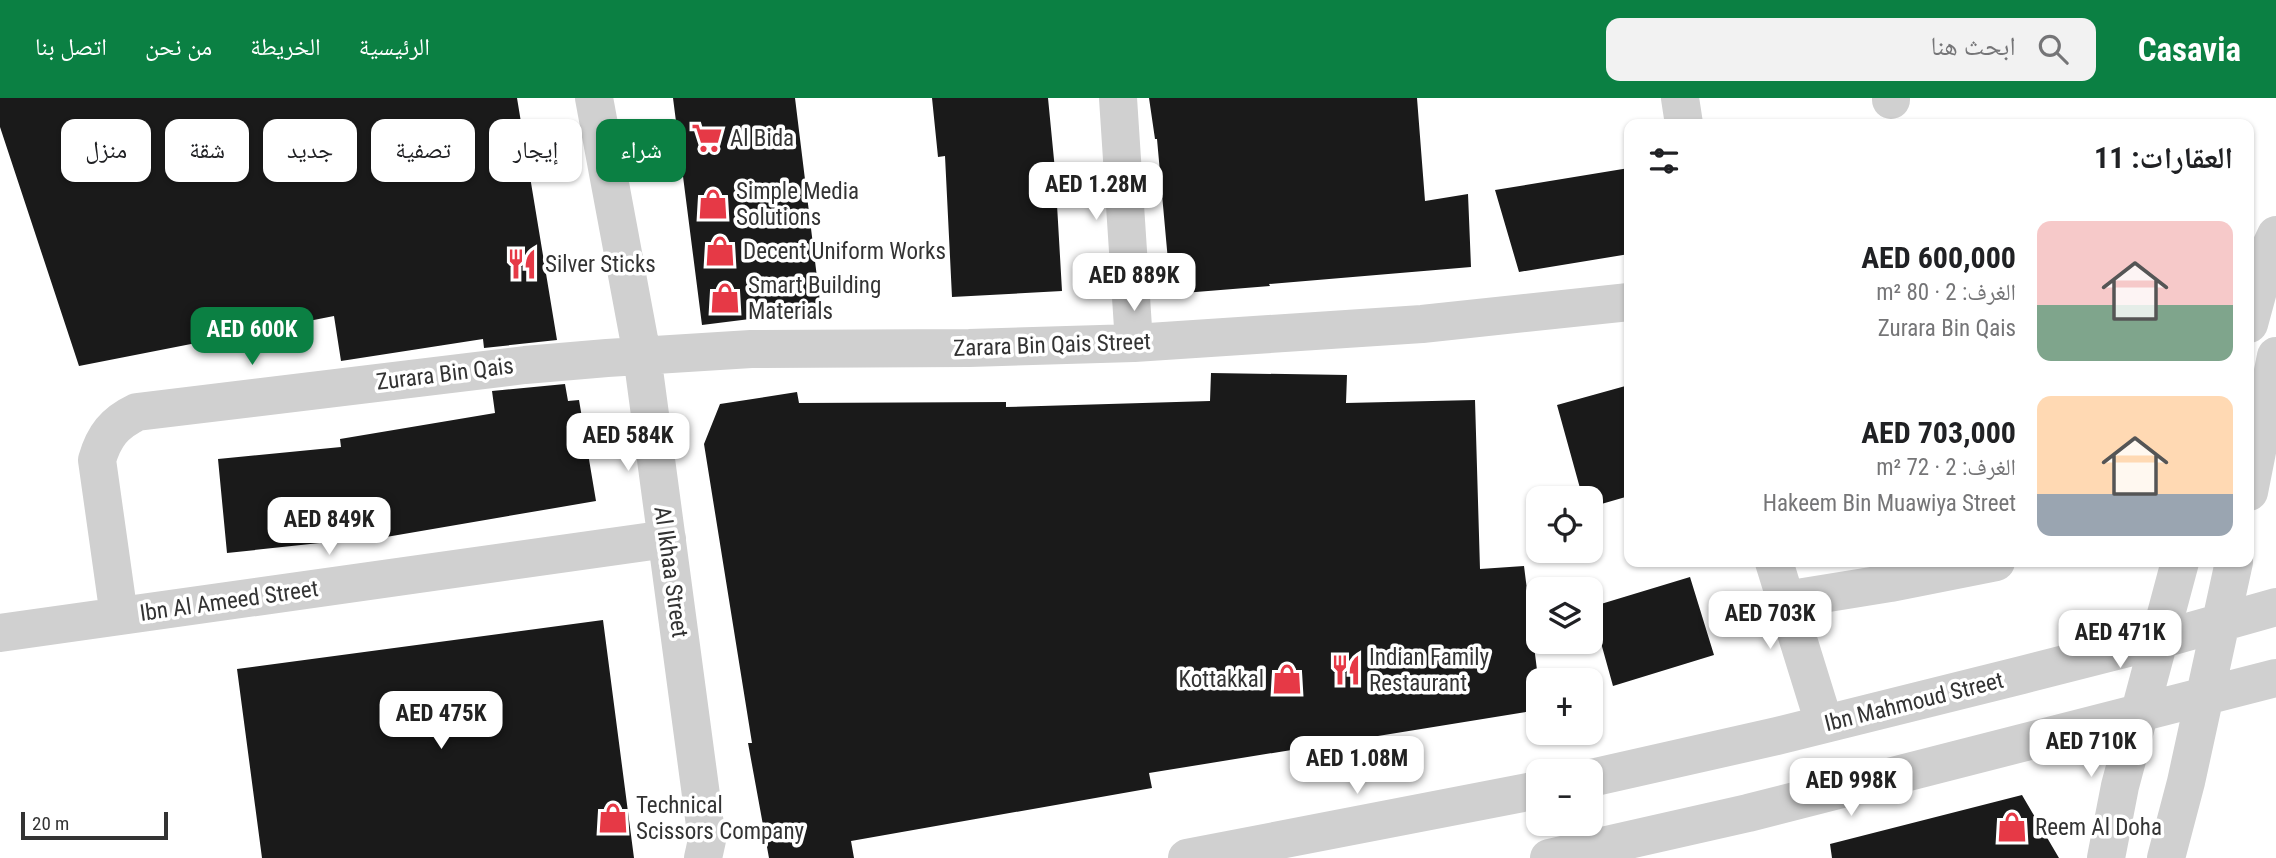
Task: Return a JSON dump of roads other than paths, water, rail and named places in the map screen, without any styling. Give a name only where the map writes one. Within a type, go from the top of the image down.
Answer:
[{"type":"street","name":"Al Ikhaa Street","points":[[594,98],[642,355],[710,852]]},
{"type":"street","points":[[1118,98],[1134,343]]},
{"type":"street","points":[[1680,98],[1683,119]]},
{"type":"street","points":[[2254,306],[2276,234]]},
{"type":"street","name":"Zarara Bin Qais Street","points":[[642,355],[751,349],[969,348],[1134,343],[1422,324],[1624,303]]},
{"type":"street","name":"Zurara Bin Qais","points":[[119,616],[97,460],[110,430],[129,415],[152,409],[421,377],[642,355]]},
{"type":"street","points":[[2254,467],[2276,356]]},
{"type":"street","name":"Ibn Al Ameed Street","points":[[0,633],[667,539]]},
{"type":"street","points":[[1775,567],[1825,723]]},
{"type":"street","points":[[1785,600],[1971,567]]},
{"type":"street","points":[[2106,858],[2120,786],[2179,567]]},
{"type":"street","points":[[2165,858],[2186,782],[2233,567]]},
{"type":"street","name":"Ibn Mahmoud Street","points":[[1603,775],[2159,640],[2276,607]]},
{"type":"street","points":[[1549,858],[1748,813],[2276,678]]},
{"type":"street","points":[[1187,858],[1526,792]]},
{"type":"place","name":"Al Bida","points":[[707,138]]},
{"type":"place","name":"Simple Media Solutions","points":[[713,204]]},
{"type":"place","name":"Decent Uniform Works","points":[[720,251]]},
{"type":"place","name":"Silver Sticks","points":[[522,264]]},
{"type":"place","name":"Smart Building Materials","points":[[725,298]]},
{"type":"place","name":"Indian Family Restaurant","points":[[1346,670]]},
{"type":"place","name":"Kottakkal","points":[[1287,679]]},
{"type":"place","name":"Technical Scissors Company","points":[[613,818]]},
{"type":"place","name":"Reem Al Doha","points":[[2012,827]]}]
